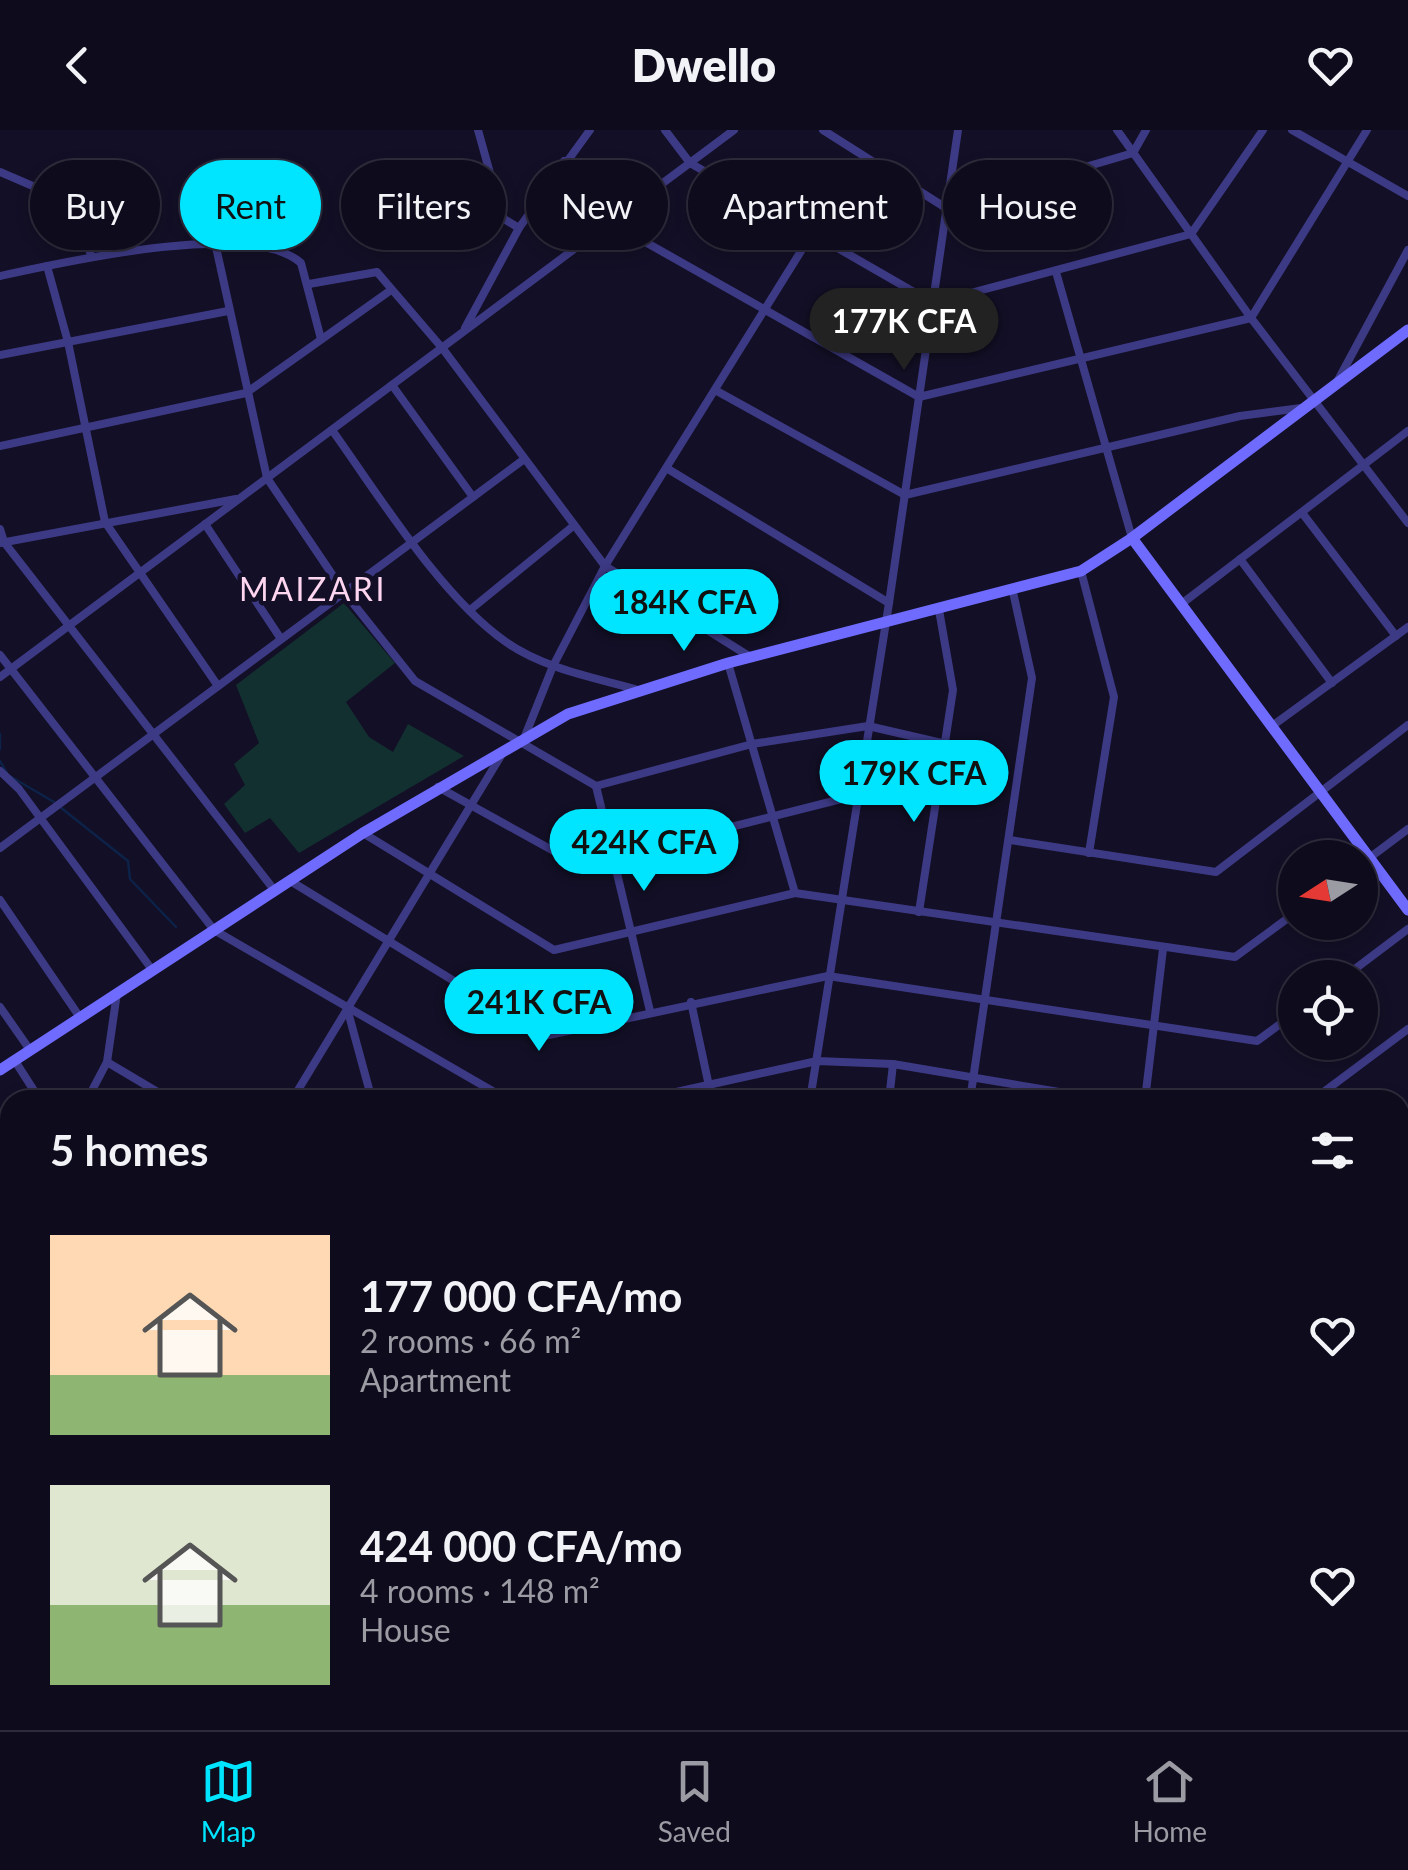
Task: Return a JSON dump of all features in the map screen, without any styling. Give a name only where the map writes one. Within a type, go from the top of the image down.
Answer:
[{"type":"main road","points":[[0,1070],[363,833],[568,714],[635,689],[728,663],[1081,571],[1132,538],[1408,330]]},
{"type":"main road","points":[[1132,538],[1320,792],[1351,840]]},
{"type":"main road","points":[[1378,877],[1408,910]]},
{"type":"street","points":[[478,130],[500,210],[504,219],[519,228]]},
{"type":"street","points":[[564,160],[590,130]]},
{"type":"street","points":[[665,130],[688,160]]},
{"type":"street","points":[[694,160],[734,130]]},
{"type":"street","points":[[823,130],[943,206]]},
{"type":"street","points":[[953,160],[958,130]]},
{"type":"street","points":[[1117,130],[1252,318],[1408,523]]},
{"type":"street","points":[[1109,160],[1133,153],[1146,130]]},
{"type":"street","points":[[837,250],[933,303],[1191,234],[1263,130]]},
{"type":"street","points":[[1292,130],[1408,196]]},
{"type":"street","points":[[659,250],[919,397],[1252,318],[1367,130]]},
{"type":"street","points":[[0,172],[78,206],[91,256]]},
{"type":"street","points":[[463,332],[526,217]]},
{"type":"street","points":[[812,1090],[890,603],[943,230]]},
{"type":"street","points":[[0,276],[91,256],[180,244]]},
{"type":"street","points":[[217,250],[267,478],[344,592],[415,681],[596,786],[752,744],[868,726],[946,744]]},
{"type":"street","points":[[284,250],[300,263],[309,284],[321,340]]},
{"type":"street","points":[[0,677],[573,250]]},
{"type":"street","points":[[298,1090],[468,807],[516,741],[605,566],[800,250]]},
{"type":"street","points":[[1337,382],[1408,250]]},
{"type":"street","points":[[47,266],[68,342],[105,522],[218,686]]},
{"type":"street","points":[[309,284],[377,272],[442,349],[605,566],[752,658]]},
{"type":"street","points":[[1056,272],[1132,538]]},
{"type":"street","points":[[0,446],[246,393],[391,290]]},
{"type":"street","points":[[0,355],[228,311]]},
{"type":"street","points":[[392,385],[473,497]]},
{"type":"street","points":[[714,390],[905,496],[1240,416],[1301,408]]},
{"type":"street","points":[[332,430],[412,542],[470,610],[506,642],[553,666],[635,689]]},
{"type":"street","points":[[1180,605],[1408,431]]},
{"type":"street","points":[[0,848],[523,460]]},
{"type":"street","points":[[668,469],[890,603]]},
{"type":"street","points":[[2,542],[240,498]]},
{"type":"street","points":[[1303,514],[1396,636]]},
{"type":"street","points":[[205,524],[281,639]]},
{"type":"street","points":[[470,610],[572,527]]},
{"type":"street","points":[[0,529],[2,542],[156,732],[276,892]]},
{"type":"street","points":[[1240,560],[1332,682]]},
{"type":"street","points":[[1081,571],[1114,698],[1089,852]]},
{"type":"street","points":[[971,1090],[1032,678],[1012,592]]},
{"type":"street","points":[[919,912],[953,690],[939,610]]},
{"type":"street","points":[[1272,726],[1408,628]]},
{"type":"street","points":[[0,654],[92,779],[214,930],[490,1090]]},
{"type":"street","points":[[728,663],[796,892]]},
{"type":"street","points":[[1010,840],[1216,872],[1408,725]]},
{"type":"street","points":[[0,771],[40,818],[152,971]]},
{"type":"street","points":[[596,786],[616,856],[650,1011]]},
{"type":"street","points":[[438,787],[570,860],[616,856],[857,795]]},
{"type":"street","points":[[1378,852],[1408,829]]},
{"type":"street","points":[[363,833],[554,950],[796,892],[1162,950],[1235,956],[1278,925]]},
{"type":"street","points":[[292,882],[544,1036],[828,976],[1256,1041],[1278,1025]]},
{"type":"street","points":[[0,900],[79,1016]]},
{"type":"street","points":[[1367,960],[1408,929]]},
{"type":"street","points":[[1146,1090],[1162,950]]},
{"type":"street","points":[[92,1090],[107,1062],[116,993]]},
{"type":"street","points":[[691,1002],[710,1090]]},
{"type":"street","points":[[0,1007],[30,1050]]},
{"type":"street","points":[[347,1008],[369,1090]]},
{"type":"street","points":[[1326,1090],[1408,1029]]},
{"type":"street","points":[[678,1090],[817,1060],[892,1064],[1046,1090]]},
{"type":"street","points":[[15,1061],[34,1090]]},
{"type":"street","points":[[107,1062],[153,1090]]},
{"type":"street","points":[[890,1090],[892,1064]]},
{"type":"green space","points":[[344,603],[395,663],[346,702],[369,737],[393,752],[408,724],[464,756],[299,853],[270,818],[245,833],[224,804],[245,785],[234,764],[259,743],[236,685]]},
{"type":"waterway","points":[[0,734],[0,749]]},
{"type":"waterway","points":[[0,761],[8,775],[54,802]]},
{"type":"waterway","points":[[60,807],[128,861],[130,879],[176,927]]},
{"type":"district","name":"MAIZARI","points":[[313,590]]}]
